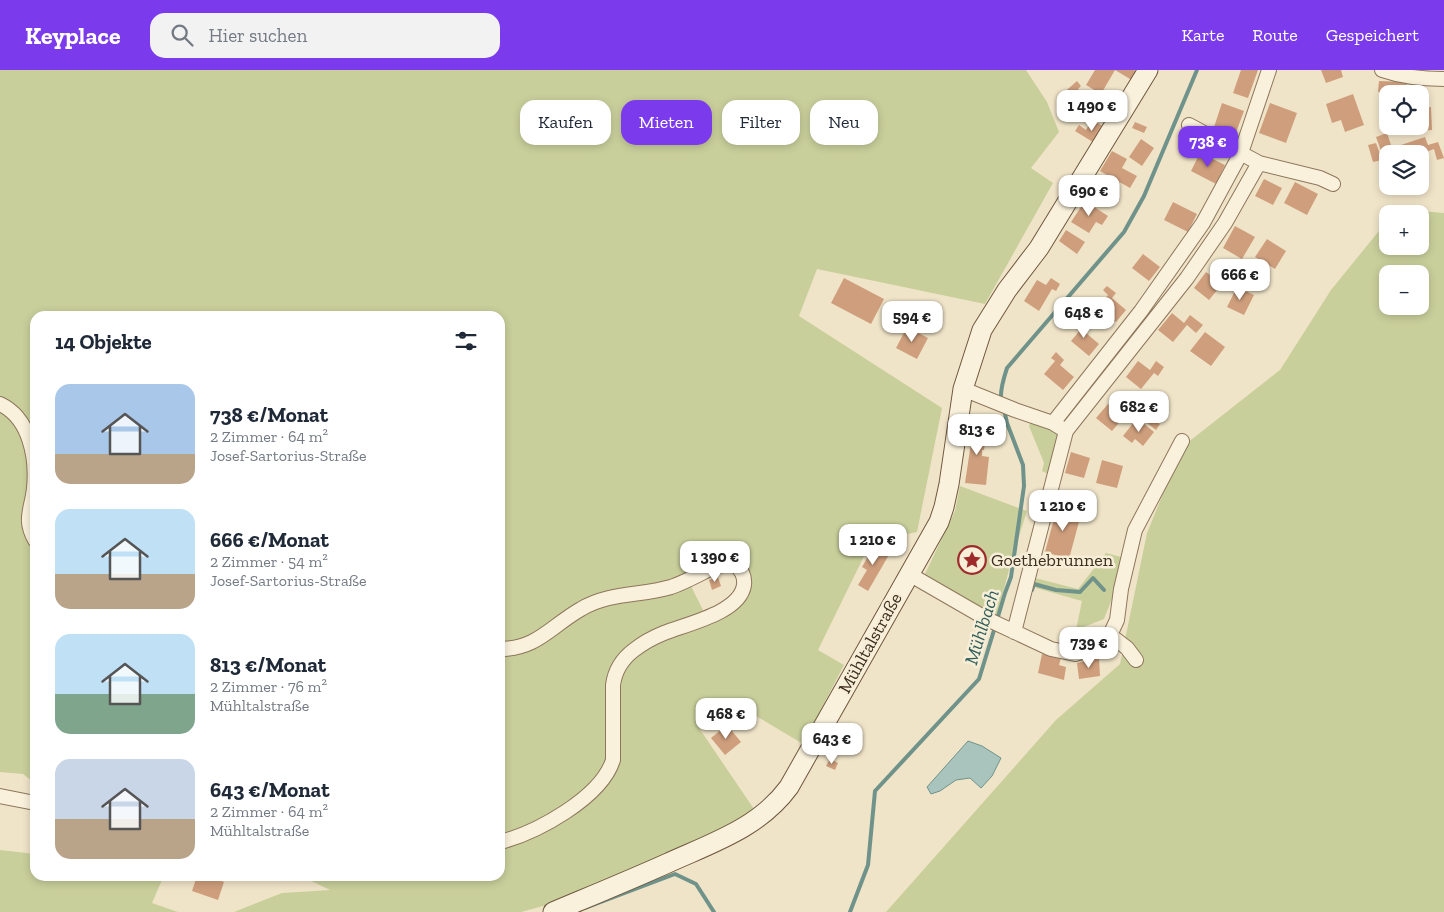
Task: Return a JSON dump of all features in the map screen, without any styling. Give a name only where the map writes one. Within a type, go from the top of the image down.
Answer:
[{"type":"main road","name":"Mühltalstraße","points":[[553,912],[737,832],[767,812],[781,799],[789,788],[939,522],[944,507],[964,388],[982,330],[1007,290],[1039,248],[1148,70]]},
{"type":"street","points":[[1053,423],[1141,311],[1203,223],[1241,153],[1269,70]]},
{"type":"street","points":[[1382,70],[1392,74],[1425,79],[1444,79]]},
{"type":"street","points":[[1189,125],[1260,163],[1320,178],[1333,184]]},
{"type":"street","points":[[1014,632],[1066,431],[1187,278],[1225,223],[1260,163]]},
{"type":"street","points":[[1172,268],[1187,278]]},
{"type":"street","points":[[964,388],[1053,423],[1066,431]]},
{"type":"street","points":[[0,404],[16,415],[22,423],[30,442]]},
{"type":"street","points":[[909,574],[1000,626],[1051,650],[1074,654],[1094,648],[1110,636],[1117,620],[1121,589],[1134,530],[1182,441]]},
{"type":"street","points":[[30,510],[28,520],[30,529]]},
{"type":"street","points":[[505,649],[523,647],[535,641],[582,608],[600,600],[671,587],[724,564],[735,565],[743,573],[744,587],[742,592],[730,604],[711,616],[662,634],[642,644],[633,650],[619,665],[614,676],[613,685],[613,760],[599,783],[562,813],[526,833],[505,840]]},
{"type":"street","points":[[1110,636],[1128,648],[1136,660]]},
{"type":"street","points":[[0,796],[30,802]]},
{"type":"green space","points":[[0,70],[1026,70],[1047,102],[1059,132],[1031,168],[1053,183],[985,304],[817,269],[799,316],[942,408],[917,532],[871,542],[818,650],[844,665],[803,744],[741,707],[699,728],[756,812],[573,898],[521,912],[234,912],[282,893],[330,890],[311,881],[505,881],[505,311],[30,311],[30,779],[23,774],[0,772]],"holes":[[[731,558],[747,595],[709,622],[685,574],[714,560]]]},
{"type":"green space","points":[[1429,212],[1444,213],[1444,912],[886,912],[1056,720],[1120,664],[1147,533],[1182,447],[1280,370],[1331,290],[1379,231],[1379,255],[1429,255]]},
{"type":"green space","points":[[1031,421],[1058,430],[1062,435],[1050,475],[1042,471],[1044,463],[1029,426]]},
{"type":"green space","points":[[960,486],[1027,511],[997,615],[924,576],[955,511]]},
{"type":"green space","points":[[1106,553],[1121,557],[1118,584],[1104,619],[1076,630],[1082,601],[1036,588],[1031,577],[1078,589]]},
{"type":"green space","points":[[0,850],[30,853],[30,881],[162,881],[152,903],[178,912],[0,912]]},
{"type":"water","points":[[968,741],[982,746],[1001,758],[992,776],[981,788],[970,778],[956,780],[940,791],[931,794],[927,787]]},
{"type":"building","points":[[1095,70],[1115,70],[1101,94],[1086,85]]},
{"type":"building","points":[[1115,70],[1134,70],[1141,74],[1135,82]]},
{"type":"building","points":[[1241,70],[1258,70],[1248,98],[1233,93]]},
{"type":"building","points":[[1321,70],[1341,70],[1343,77],[1326,83]]},
{"type":"building","points":[[1077,81],[1081,86],[1078,89],[1089,101],[1075,113],[1060,96]]},
{"type":"building","points":[[1379,81],[1407,82],[1407,85],[1379,85],[1378,92]]},
{"type":"building","points":[[1353,94],[1364,125],[1345,132],[1341,120],[1332,123],[1326,104]]},
{"type":"building","points":[[1111,100],[1120,106],[1112,118],[1103,112]]},
{"type":"building","points":[[1222,103],[1244,111],[1235,135],[1214,127]]},
{"type":"building","points":[[1270,103],[1297,113],[1286,143],[1259,133]]},
{"type":"building","points":[[1429,107],[1431,107],[1432,130],[1429,130]]},
{"type":"building","points":[[1092,120],[1106,128],[1096,144],[1075,131],[1079,125],[1086,130]]},
{"type":"building","points":[[1135,122],[1147,127],[1144,133],[1132,128]]},
{"type":"building","points":[[1388,135],[1391,145],[1379,145],[1376,137]]},
{"type":"building","points":[[1425,137],[1428,145],[1401,145]]},
{"type":"building","points":[[1141,139],[1154,148],[1142,166],[1129,157]]},
{"type":"building","points":[[1438,142],[1444,158],[1437,160],[1434,149],[1429,151],[1428,145]]},
{"type":"building","points":[[1376,143],[1379,152],[1379,161],[1373,162],[1368,145]]},
{"type":"building","points":[[1112,151],[1127,159],[1122,168],[1137,176],[1130,188],[1100,171]]},
{"type":"building","points":[[1200,153],[1225,165],[1216,184],[1191,171]]},
{"type":"building","points":[[1264,179],[1282,188],[1273,205],[1255,196]]},
{"type":"building","points":[[1295,182],[1318,194],[1307,215],[1284,203]]},
{"type":"building","points":[[1085,201],[1108,216],[1102,225],[1096,222],[1089,233],[1071,222]]},
{"type":"building","points":[[1173,202],[1197,214],[1188,232],[1164,220]]},
{"type":"building","points":[[1235,226],[1255,237],[1242,259],[1223,248]]},
{"type":"building","points":[[1066,230],[1085,242],[1077,254],[1059,241]]},
{"type":"building","points":[[1267,239],[1286,251],[1275,269],[1255,257]]},
{"type":"building","points":[[1143,254],[1160,267],[1149,281],[1132,268]]},
{"type":"building","points":[[1206,272],[1222,284],[1209,300],[1194,288]]},
{"type":"building","points":[[844,278],[884,299],[871,324],[831,303]]},
{"type":"building","points":[[1051,278],[1060,284],[1056,291],[1052,289],[1039,311],[1024,301],[1037,280],[1046,285]]},
{"type":"building","points":[[1107,286],[1116,293],[1112,298],[1126,310],[1116,322],[1098,308],[1108,295],[1103,290]]},
{"type":"building","points":[[1237,287],[1254,295],[1244,315],[1227,307]]},
{"type":"building","points":[[1172,313],[1184,323],[1190,315],[1203,325],[1196,333],[1187,325],[1173,342],[1158,330]]},
{"type":"building","points":[[1079,319],[1090,328],[1086,333],[1099,344],[1089,356],[1071,341],[1081,329],[1075,325]]},
{"type":"building","points":[[907,327],[928,338],[917,359],[896,348]]},
{"type":"building","points":[[1205,332],[1225,347],[1211,366],[1190,351]]},
{"type":"building","points":[[1056,352],[1064,360],[1060,365],[1074,377],[1063,390],[1044,374],[1055,361],[1051,358]]},
{"type":"building","points":[[1138,361],[1150,370],[1156,361],[1164,367],[1158,376],[1154,373],[1141,389],[1126,377]]},
{"type":"building","points":[[1108,404],[1124,417],[1112,431],[1096,418]]},
{"type":"building","points":[[1137,418],[1154,432],[1143,446],[1135,439],[1132,443],[1123,436]]},
{"type":"building","points":[[1151,418],[1160,424],[1156,430],[1147,423]]},
{"type":"building","points":[[969,423],[984,425],[982,434],[986,435],[982,456],[989,457],[986,485],[965,483],[971,443],[967,442]]},
{"type":"building","points":[[1071,452],[1090,458],[1084,478],[1065,473]]},
{"type":"building","points":[[1102,460],[1123,466],[1117,488],[1096,483]]},
{"type":"building","points":[[1058,504],[1076,509],[1080,518],[1069,559],[1045,552]]},
{"type":"building","points":[[875,544],[890,553],[868,591],[858,585],[867,570],[862,567]]},
{"type":"building","points":[[718,577],[721,586],[712,590],[709,580]]},
{"type":"building","points":[[1042,654],[1061,658],[1059,665],[1066,667],[1064,680],[1038,673]]},
{"type":"building","points":[[1099,658],[1100,676],[1079,679],[1077,663]]},
{"type":"building","points":[[727,725],[741,742],[725,755],[711,738]]},
{"type":"building","points":[[830,759],[838,763],[835,770],[826,766]]},
{"type":"building","points":[[195,881],[224,882],[218,900],[192,891]]},
{"type":"waterway","name":"Mühlbach","points":[[1001,400],[1007,368],[1124,232],[1144,196],[1197,70]]},
{"type":"waterway","name":"Mühlbach","points":[[997,620],[1011,577],[1024,486],[1023,465],[1007,423],[1004,409]]},
{"type":"waterway","points":[[1032,590],[1034,584],[1056,590],[1080,592],[1093,578],[1104,590]]},
{"type":"waterway","name":"Mühlbach","points":[[850,912],[868,865],[875,791],[979,679],[995,627]]},
{"type":"waterway","name":"Mühlbach","points":[[585,908],[675,874],[696,884],[714,912]]},
{"type":"place","name":"Goethebrunnen","points":[[972,560]]}]
